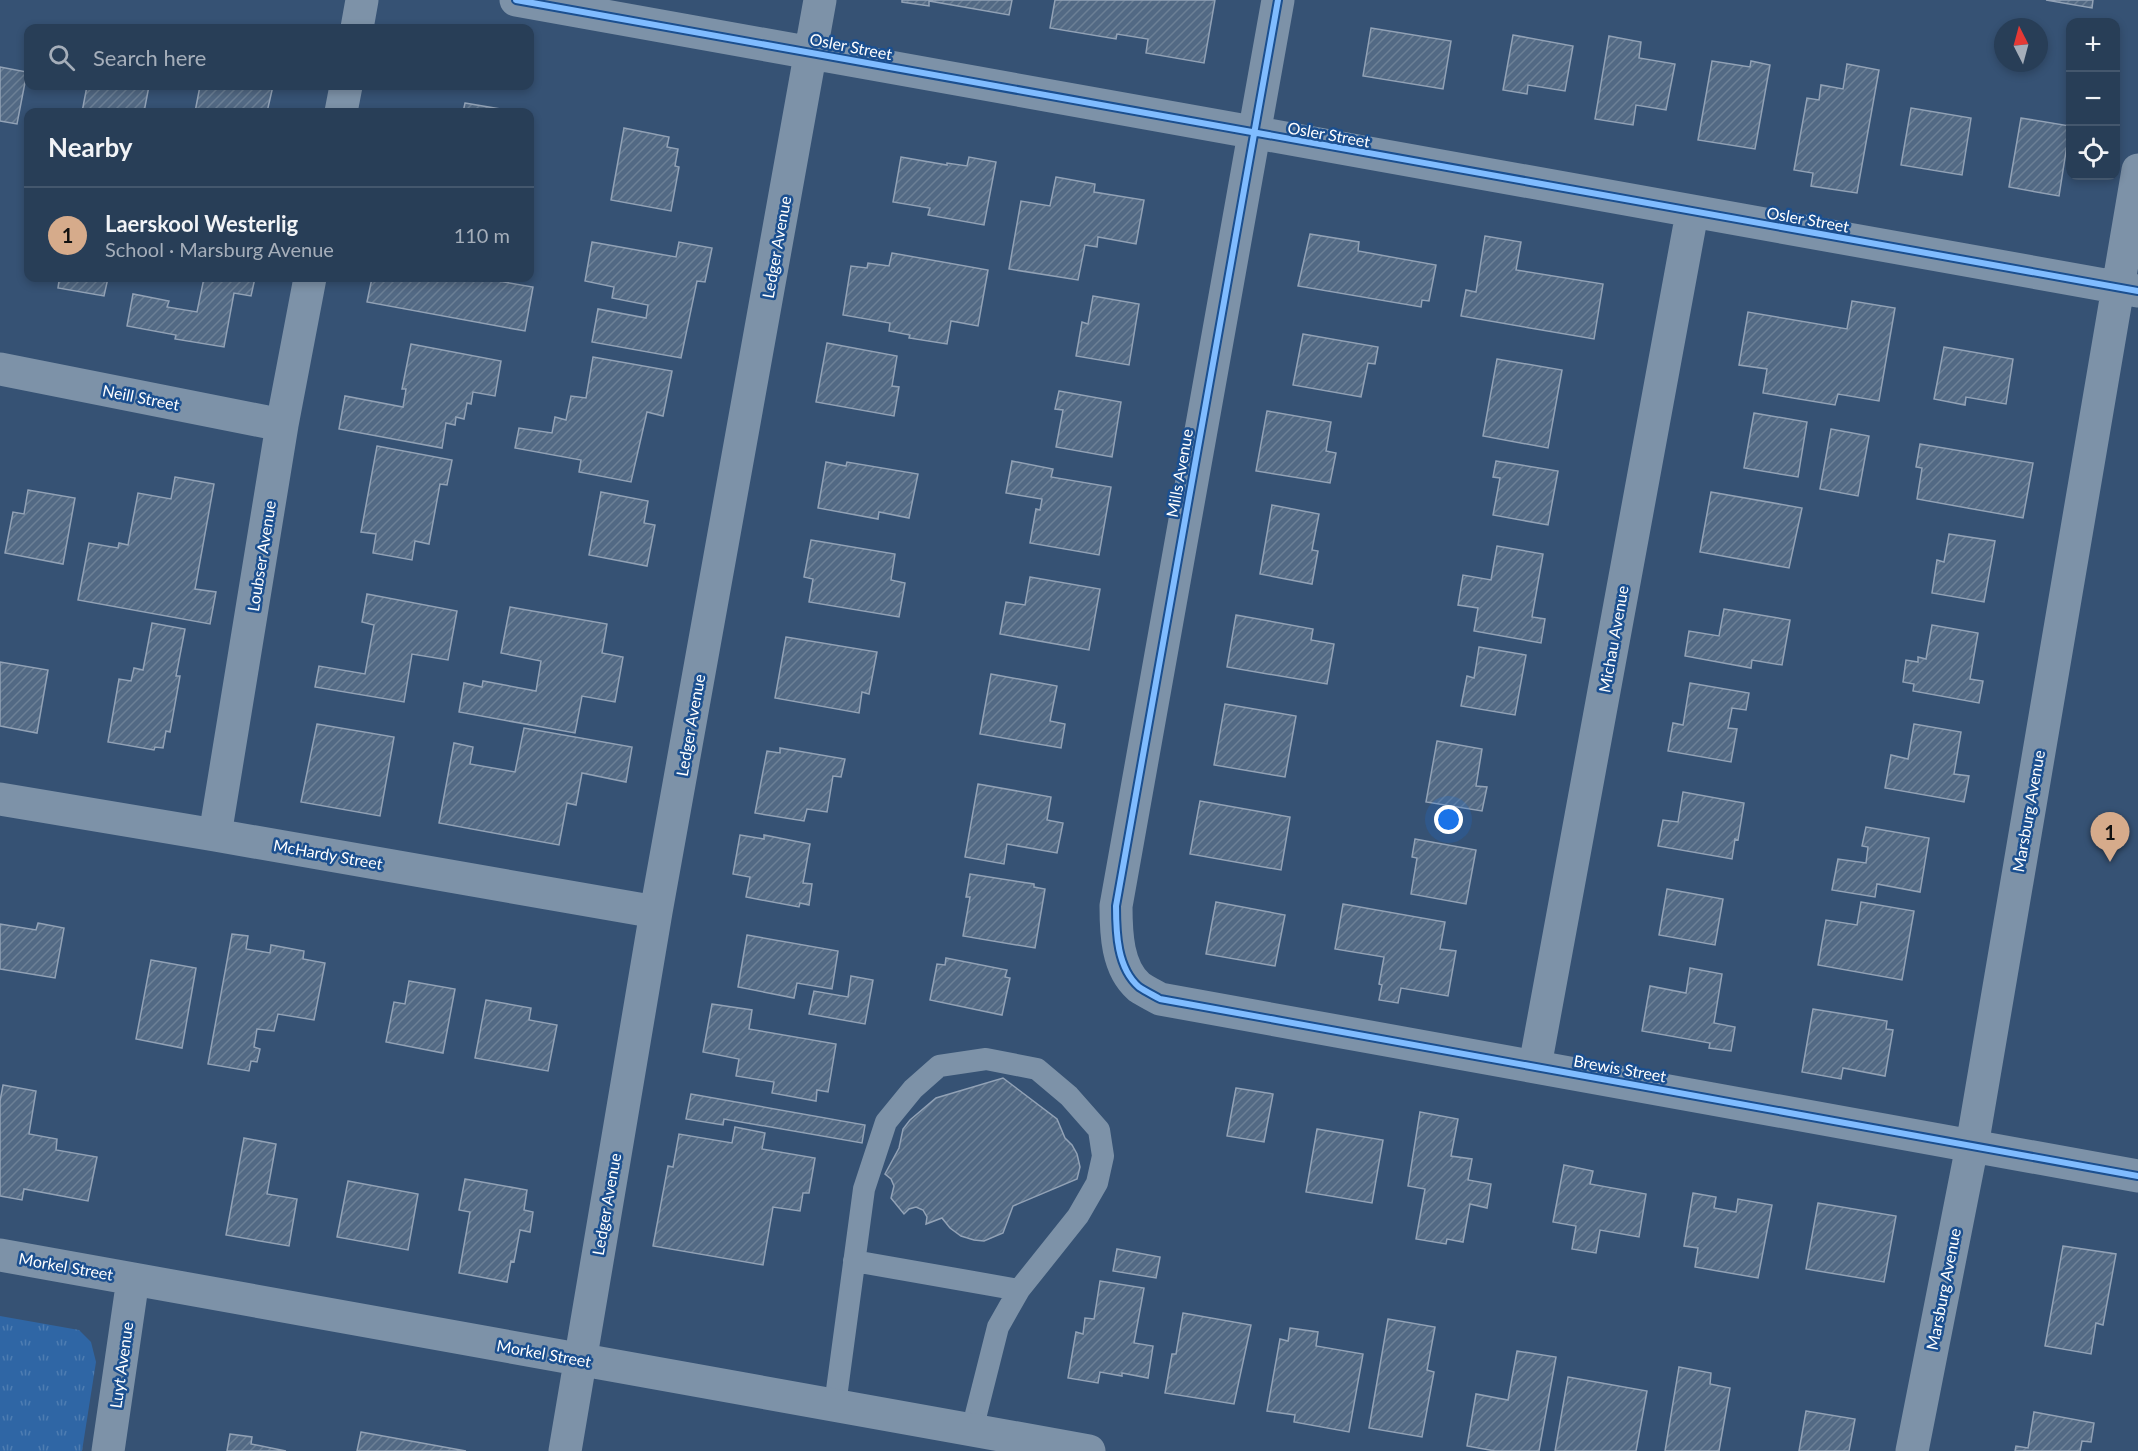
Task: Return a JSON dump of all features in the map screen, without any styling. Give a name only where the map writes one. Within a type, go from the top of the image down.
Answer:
[{"type":"street","points":[[358,24],[362,0]]},
{"type":"street","name":"Osler Street","points":[[516,0],[2128,290]]},
{"type":"street","name":"Ledger Avenue","points":[[566,1451],[656,912],[820,0]]},
{"type":"street","name":"Mills Avenue","points":[[1120,952],[1116,932],[1116,906],[1278,0]]},
{"type":"street","points":[[342,108],[345,90]]},
{"type":"street","name":"Marsburg Avenue","points":[[1912,1451],[1972,1146],[2128,290],[2138,170]]},
{"type":"street","name":"Michau Avenue","points":[[1535,1066],[1692,213]]},
{"type":"street","name":"Loubser Avenue","points":[[215,834],[282,425],[309,282]]},
{"type":"street","name":"Neill Street","points":[[0,369],[282,425]]},
{"type":"street","name":"McHardy Street","points":[[0,799],[215,834],[656,912]]},
{"type":"street","name":"Brewis Street","points":[[1120,952],[1126,970],[1138,986],[1160,999],[2138,1176]]},
{"type":"street","name":"Morkel Street","points":[[0,1255],[1089,1451]]},
{"type":"street","name":"Luyt Avenue","points":[[108,1451],[134,1278]]},
{"type":"lane","points":[[835,1405],[864,1189],[886,1122],[913,1089],[939,1066],[986,1059],[1037,1069],[1069,1096],[1099,1130],[1103,1156],[1097,1183],[1078,1216],[1019,1290],[998,1327],[972,1430]]},
{"type":"lane","points":[[854,1261],[1019,1290]]},
{"type":"green space","points":[[0,1316],[79,1330],[91,1342],[96,1362],[82,1451],[0,1451]]},
{"type":"building","points":[[902,0],[1012,0],[1009,15],[929,1],[929,6],[902,2]]},
{"type":"building","points":[[1055,0],[1215,0],[1204,63],[1146,53],[1148,39],[1117,34],[1116,39],[1050,28]]},
{"type":"building","points":[[2046,0],[2093,0],[2092,8]]},
{"type":"building","points":[[1371,28],[1451,41],[1443,89],[1363,76]]},
{"type":"building","points":[[1513,35],[1573,46],[1565,91],[1528,85],[1527,94],[1503,90]]},
{"type":"building","points":[[1609,36],[1641,42],[1639,58],[1675,64],[1666,110],[1636,105],[1633,125],[1595,119]]},
{"type":"building","points":[[1712,61],[1750,67],[1751,61],[1770,65],[1755,149],[1698,140]]},
{"type":"building","points":[[1847,64],[1879,70],[1857,193],[1811,186],[1813,173],[1794,170],[1807,98],[1819,100],[1821,85],[1843,89]]},
{"type":"building","points":[[0,67],[24,71],[24,88],[17,124],[0,121]]},
{"type":"building","points":[[86,90],[148,90],[145,108],[83,108]]},
{"type":"building","points":[[199,90],[272,90],[268,108],[196,108]]},
{"type":"building","points":[[465,103],[494,108],[464,108]]},
{"type":"building","points":[[1911,108],[1971,118],[1962,175],[1901,165]]},
{"type":"building","points":[[2021,118],[2066,125],[2066,151],[2059,196],[2009,187]]},
{"type":"building","points":[[624,128],[669,137],[667,147],[678,149],[675,166],[679,167],[671,211],[611,200]]},
{"type":"building","points":[[901,157],[947,165],[947,163],[967,166],[969,157],[996,162],[984,225],[928,215],[930,208],[893,202]]},
{"type":"building","points":[[1056,177],[1095,184],[1094,192],[1144,200],[1136,244],[1098,237],[1097,247],[1085,245],[1078,280],[1009,269],[1021,201],[1050,206]]},
{"type":"building","points":[[1310,234],[1359,242],[1358,251],[1436,265],[1429,301],[1422,300],[1421,307],[1298,286]]},
{"type":"building","points":[[1485,236],[1521,242],[1516,270],[1603,284],[1594,339],[1461,316],[1466,290],[1476,292]]},
{"type":"building","points":[[592,242],[676,257],[679,242],[712,248],[705,282],[697,281],[681,358],[592,342],[598,309],[646,318],[648,305],[612,298],[614,287],[585,281]]},
{"type":"building","points":[[892,253],[988,270],[978,326],[951,321],[947,344],[909,338],[910,335],[889,331],[890,323],[843,315],[851,266],[867,268],[868,263],[889,266]]},
{"type":"building","points":[[59,282],[107,282],[104,296],[58,288]]},
{"type":"building","points":[[203,282],[254,282],[251,296],[234,293],[224,347],[175,339],[176,335],[127,326],[133,294],[169,301],[167,307],[197,312]]},
{"type":"building","points":[[371,282],[504,282],[533,287],[525,331],[367,302]]},
{"type":"building","points":[[1093,296],[1139,304],[1129,365],[1076,356],[1082,322],[1088,324]]},
{"type":"building","points":[[1852,301],[1895,308],[1879,401],[1838,394],[1835,405],[1763,393],[1767,369],[1739,365],[1748,312],[1847,329]]},
{"type":"building","points":[[1303,334],[1378,347],[1375,364],[1368,363],[1361,397],[1293,385]]},
{"type":"building","points":[[827,343],[897,356],[892,386],[899,387],[894,416],[816,402]]},
{"type":"building","points":[[411,344],[501,361],[495,396],[473,392],[471,404],[467,403],[464,419],[456,417],[455,425],[446,423],[442,448],[339,429],[345,396],[403,407],[406,389],[402,389]]},
{"type":"building","points":[[1944,347],[2013,359],[2006,404],[1966,397],[1965,405],[1934,399]]},
{"type":"building","points":[[593,357],[672,371],[663,416],[647,412],[631,482],[579,472],[581,460],[515,448],[519,428],[552,433],[555,417],[566,420],[571,396],[586,398]]},
{"type":"building","points":[[1497,359],[1562,370],[1548,448],[1483,436]]},
{"type":"building","points":[[1059,391],[1121,402],[1112,457],[1056,447],[1063,410],[1055,409]]},
{"type":"building","points":[[1267,411],[1331,422],[1326,451],[1336,453],[1330,483],[1256,471]]},
{"type":"building","points":[[1754,413],[1807,422],[1798,477],[1744,468]]},
{"type":"building","points":[[1831,429],[1869,436],[1858,496],[1820,489]]},
{"type":"building","points":[[1920,444],[2033,463],[2023,518],[1917,499],[1922,468],[1916,467]]},
{"type":"building","points":[[377,446],[452,460],[447,485],[440,484],[429,544],[415,541],[412,560],[373,553],[376,534],[361,532]]},
{"type":"building","points":[[1012,461],[1053,469],[1051,477],[1111,487],[1099,555],[1030,543],[1036,509],[1040,510],[1042,499],[1006,493]]},
{"type":"building","points":[[1496,461],[1558,471],[1548,525],[1493,515],[1500,478],[1493,477]]},
{"type":"building","points":[[826,462],[846,466],[847,462],[918,474],[909,518],[879,512],[878,519],[818,508]]},
{"type":"building","points":[[175,477],[214,484],[195,589],[216,592],[210,624],[78,600],[89,543],[118,548],[119,543],[128,545],[138,493],[171,499]]},
{"type":"building","points":[[28,490],[75,498],[63,564],[5,553],[13,512],[24,514]]},
{"type":"building","points":[[601,492],[648,501],[644,523],[655,525],[647,566],[589,555]]},
{"type":"building","points":[[1711,492],[1802,508],[1789,568],[1700,552]]},
{"type":"building","points":[[1272,505],[1319,514],[1312,550],[1318,551],[1312,584],[1260,574]]},
{"type":"building","points":[[1949,534],[1995,541],[1984,602],[1932,593],[1937,560],[1944,562]]},
{"type":"building","points":[[811,540],[895,554],[891,580],[905,583],[899,617],[809,602],[813,579],[804,577]]},
{"type":"building","points":[[1497,546],[1543,554],[1532,617],[1545,619],[1541,643],[1474,631],[1478,608],[1458,605],[1463,575],[1491,580]]},
{"type":"building","points":[[1030,577],[1100,589],[1089,650],[1000,634],[1006,602],[1025,605]]},
{"type":"building","points":[[367,594],[457,611],[448,660],[412,654],[404,702],[315,687],[319,666],[365,674],[374,625],[362,622]]},
{"type":"building","points":[[510,607],[607,624],[602,653],[623,657],[615,702],[582,696],[575,733],[459,712],[464,683],[482,687],[483,681],[536,691],[541,661],[501,653]]},
{"type":"building","points":[[1724,609],[1790,620],[1782,665],[1752,660],[1751,668],[1685,656],[1689,631],[1719,636]]},
{"type":"building","points":[[1236,615],[1313,629],[1311,640],[1334,644],[1327,684],[1227,667]]},
{"type":"building","points":[[152,623],[185,629],[176,676],[180,676],[170,732],[166,731],[163,748],[155,747],[154,750],[108,742],[119,679],[131,681],[134,668],[143,670]]},
{"type":"building","points":[[1932,625],[1978,633],[1970,679],[1983,681],[1979,703],[1913,691],[1914,684],[1903,682],[1906,660],[1918,662],[1918,657],[1926,659]]},
{"type":"building","points":[[786,637],[877,652],[869,694],[862,692],[859,713],[775,698]]},
{"type":"building","points":[[1479,647],[1526,655],[1515,715],[1461,706],[1467,676],[1474,678]]},
{"type":"building","points":[[0,662],[48,670],[37,733],[0,726]]},
{"type":"building","points":[[991,674],[1057,686],[1050,721],[1065,724],[1061,748],[980,734]]},
{"type":"building","points":[[1690,683],[1749,693],[1746,710],[1732,708],[1728,728],[1737,729],[1731,762],[1668,751],[1673,723],[1683,725]]},
{"type":"building","points":[[1225,704],[1296,716],[1285,777],[1214,765]]},
{"type":"building","points":[[317,724],[394,737],[380,816],[301,802]]},
{"type":"building","points":[[1914,724],[1961,732],[1954,774],[1969,776],[1964,802],[1885,788],[1891,755],[1908,759]]},
{"type":"building","points":[[524,728],[632,747],[626,782],[582,773],[576,805],[567,803],[559,845],[439,823],[454,743],[473,747],[470,764],[515,772]]},
{"type":"building","points":[[1437,741],[1482,749],[1476,786],[1487,787],[1482,811],[1426,802]]},
{"type":"building","points":[[780,748],[845,759],[841,777],[833,776],[827,812],[807,809],[804,821],[755,813],[767,751],[780,753]]},
{"type":"building","points":[[978,784],[1051,797],[1047,820],[1063,823],[1057,853],[1007,844],[1004,864],[965,857]]},
{"type":"building","points":[[1683,792],[1744,803],[1738,840],[1735,839],[1732,859],[1658,846],[1663,820],[1678,822]]},
{"type":"building","points":[[1200,801],[1290,817],[1281,870],[1190,854]]},
{"type":"building","points":[[1866,827],[1929,838],[1920,892],[1877,884],[1875,897],[1832,890],[1838,859],[1866,863],[1868,847],[1862,846]]},
{"type":"building","points":[[740,835],[764,839],[764,835],[810,844],[803,883],[812,884],[809,905],[800,903],[799,907],[746,897],[750,877],[733,874]]},
{"type":"building","points":[[1415,839],[1476,850],[1466,904],[1411,894],[1417,858],[1412,857]]},
{"type":"building","points":[[970,874],[1034,884],[1034,887],[1045,889],[1035,948],[963,936],[970,897],[966,897]]},
{"type":"building","points":[[1667,889],[1723,899],[1715,945],[1659,935]]},
{"type":"building","points":[[1216,902],[1285,915],[1275,966],[1206,954]]},
{"type":"building","points":[[1861,902],[1914,911],[1902,980],[1818,965],[1826,920],[1857,925]]},
{"type":"building","points":[[1343,904],[1445,922],[1440,949],[1456,951],[1448,996],[1401,988],[1398,1003],[1379,1000],[1382,985],[1379,984],[1384,957],[1335,949]]},
{"type":"building","points":[[38,923],[64,928],[55,978],[0,969],[0,924],[36,930]]},
{"type":"building","points":[[232,934],[248,936],[246,949],[270,953],[271,945],[304,951],[303,959],[325,963],[314,1020],[278,1014],[274,1031],[257,1029],[254,1047],[260,1049],[257,1062],[251,1061],[249,1071],[208,1064]]},
{"type":"building","points":[[747,935],[838,951],[832,989],[797,983],[794,998],[738,987]]},
{"type":"building","points":[[946,958],[1007,970],[1005,977],[1010,978],[1002,1015],[930,1000],[937,964],[945,965]]},
{"type":"building","points":[[151,960],[196,968],[182,1048],[136,1039]]},
{"type":"building","points":[[1690,968],[1722,974],[1714,1023],[1735,1027],[1731,1051],[1709,1048],[1710,1043],[1642,1031],[1650,986],[1686,993]]},
{"type":"building","points":[[851,976],[873,980],[865,1024],[809,1014],[814,991],[848,997]]},
{"type":"building","points":[[409,981],[455,989],[443,1053],[386,1042],[394,1002],[405,1004]]},
{"type":"building","points":[[486,1000],[531,1008],[529,1020],[557,1025],[548,1071],[475,1058]]},
{"type":"building","points":[[712,1004],[752,1010],[749,1029],[836,1044],[828,1092],[817,1090],[816,1101],[772,1093],[774,1082],[736,1076],[739,1059],[703,1052]]},
{"type":"building","points":[[1813,1009],[1887,1021],[1886,1029],[1893,1030],[1885,1076],[1843,1068],[1841,1079],[1802,1072]]},
{"type":"building","points":[[1003,1078],[1057,1119],[1065,1138],[1077,1154],[1080,1167],[1077,1179],[1013,1206],[1003,1233],[984,1241],[961,1236],[942,1218],[926,1224],[927,1217],[923,1210],[916,1207],[904,1214],[891,1198],[894,1186],[885,1174],[899,1148],[903,1129],[936,1098]]},
{"type":"building","points":[[3,1085],[36,1091],[29,1134],[57,1139],[56,1150],[97,1157],[88,1201],[24,1189],[22,1200],[0,1196],[0,1101]]},
{"type":"building","points":[[1236,1088],[1273,1094],[1264,1142],[1227,1136]]},
{"type":"building","points":[[691,1094],[865,1125],[862,1143],[724,1119],[723,1125],[686,1119]]},
{"type":"building","points":[[1420,1112],[1458,1119],[1451,1156],[1472,1159],[1468,1180],[1491,1184],[1487,1208],[1470,1204],[1463,1242],[1447,1239],[1446,1244],[1416,1239],[1425,1189],[1408,1186]]},
{"type":"building","points":[[735,1127],[765,1133],[762,1149],[815,1158],[809,1193],[803,1193],[800,1211],[773,1207],[763,1265],[653,1246],[668,1166],[673,1167],[679,1134],[732,1143]]},
{"type":"building","points":[[1317,1129],[1383,1140],[1372,1203],[1306,1192]]},
{"type":"building","points":[[244,1138],[276,1144],[267,1194],[297,1199],[289,1246],[226,1235]]},
{"type":"building","points":[[1564,1165],[1593,1171],[1590,1184],[1646,1194],[1639,1237],[1600,1230],[1596,1253],[1572,1249],[1576,1226],[1553,1222]]},
{"type":"building","points":[[465,1179],[527,1190],[524,1210],[533,1212],[530,1232],[520,1230],[514,1262],[511,1261],[507,1282],[459,1273],[470,1212],[459,1210]]},
{"type":"building","points":[[348,1181],[418,1194],[408,1250],[337,1237]]},
{"type":"building","points":[[1693,1193],[1716,1197],[1714,1208],[1736,1212],[1738,1199],[1772,1205],[1758,1278],[1695,1267],[1698,1248],[1684,1246]]},
{"type":"building","points":[[1818,1203],[1896,1216],[1884,1282],[1806,1269]]},
{"type":"building","points":[[2063,1246],[2116,1254],[2103,1325],[2096,1323],[2091,1354],[2045,1346]]},
{"type":"building","points":[[1117,1249],[1160,1257],[1156,1278],[1113,1271]]},
{"type":"building","points":[[1100,1281],[1144,1288],[1134,1343],[1153,1346],[1148,1378],[1100,1372],[1098,1383],[1068,1378],[1076,1332],[1083,1334],[1085,1318],[1094,1319]]},
{"type":"building","points":[[1183,1313],[1251,1325],[1234,1404],[1165,1393],[1172,1354],[1176,1354]]},
{"type":"building","points":[[1388,1319],[1435,1327],[1427,1370],[1434,1372],[1422,1437],[1369,1428]]},
{"type":"building","points":[[1290,1328],[1318,1332],[1316,1346],[1363,1354],[1349,1432],[1294,1422],[1295,1415],[1267,1411],[1280,1339],[1288,1341]]},
{"type":"building","points":[[1517,1351],[1556,1357],[1539,1451],[1495,1451],[1467,1446],[1476,1394],[1508,1400]]},
{"type":"building","points":[[1679,1367],[1711,1373],[1710,1384],[1730,1388],[1719,1451],[1665,1451]]},
{"type":"building","points":[[1568,1377],[1647,1391],[1636,1451],[1555,1451]]},
{"type":"building","points":[[1806,1411],[1855,1419],[1849,1451],[1799,1451]]},
{"type":"building","points":[[2034,1412],[2094,1423],[2091,1442],[2082,1441],[2080,1451],[2015,1451],[2016,1446],[2028,1448]]},
{"type":"building","points":[[361,1432],[466,1451],[357,1451]]},
{"type":"building","points":[[230,1434],[252,1437],[251,1444],[286,1451],[227,1451]]},
{"type":"cycle path","points":[[516,0],[2138,291]]},
{"type":"cycle path","points":[[1278,0],[1116,906],[1119,950],[1132,979],[1139,987],[1160,999],[2138,1176]]},
{"type":"place","name":"Laerskool Westerlig","points":[[2110,862]]}]
